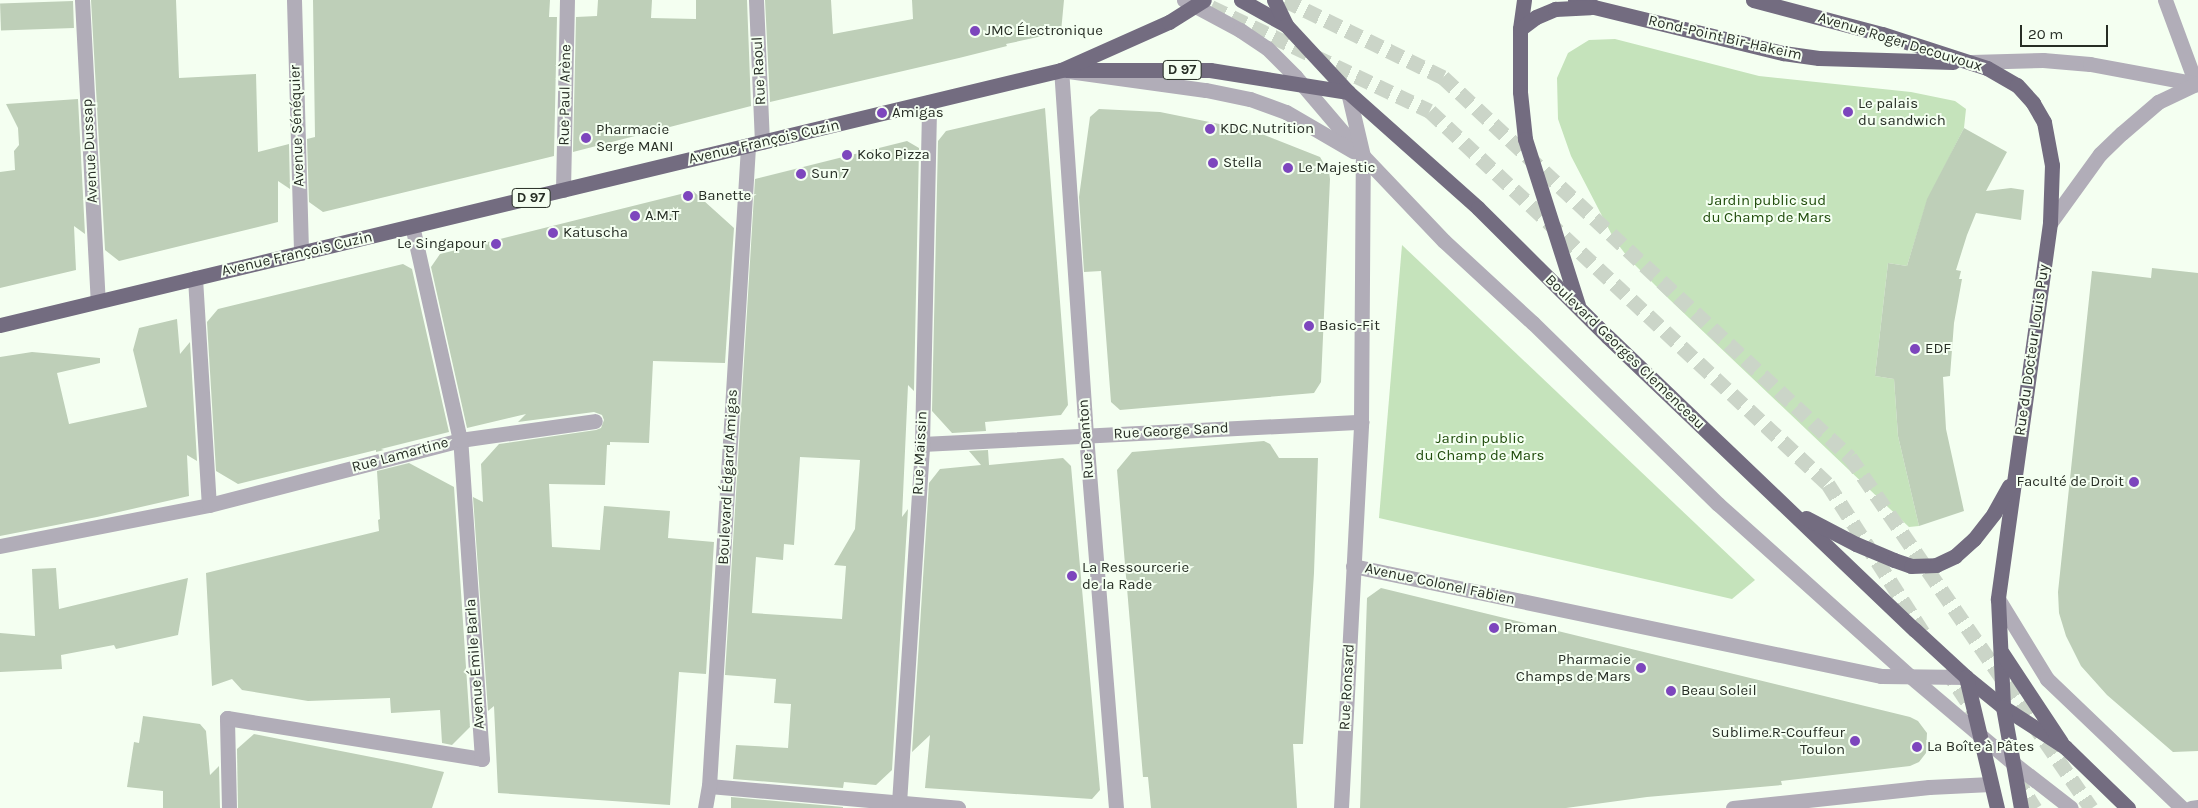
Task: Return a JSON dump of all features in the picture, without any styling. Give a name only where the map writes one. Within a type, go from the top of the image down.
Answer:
[{"type":"main road","points":[[1240,0],[1286,25]]},
{"type":"main road","points":[[1274,0],[1286,25]]},
{"type":"main road","points":[[1524,0],[1520,29],[1520,92],[1525,139],[1579,309]]},
{"type":"main road","name":"Rond-Point Bir-Hakeim","points":[[1575,0],[1594,7],[1783,53],[1819,58],[1967,62]]},
{"type":"main road","name":"Avenue Roger Decouvoux","points":[[1753,0],[1882,34],[1987,68],[2017,86],[2033,103],[2044,122],[2052,164],[2050,223]]},
{"type":"main road","name":"D 97","points":[[1061,70],[1169,22],[1194,2]]},
{"type":"main road","points":[[1520,29],[1536,17],[1555,9],[1594,7]]},
{"type":"main road","name":"Boulevard Georges Clemenceau","points":[[1286,25],[1348,92],[1478,208],[1579,309],[1966,677],[2003,707],[2064,747]]},
{"type":"main road","name":"Avenue François Cuzin","points":[[0,325],[1061,70]]},
{"type":"main road","name":"D 97","points":[[1061,70],[1210,70],[1348,92]]},
{"type":"main road","name":"Rue du Docteur Louis Puy","points":[[2021,808],[2003,707],[1998,599],[2013,478],[2029,379],[2050,223]]},
{"type":"main road","name":"Rue du Docteur Louis Puy","points":[[1789,509],[1856,544],[1894,560],[1911,566],[1936,566],[1956,556],[1974,540],[1994,513],[2013,478]]},
{"type":"main road","points":[[2001,652],[2064,747],[2128,808]]},
{"type":"main road","points":[[1966,677],[1997,808]]},
{"type":"street","name":"Avenue Dussap","points":[[82,0],[98,301]]},
{"type":"street","name":"Avenue Sénéquier","points":[[294,0],[301,253]]},
{"type":"street","name":"Rue Paul Arène","points":[[563,190],[567,0]]},
{"type":"street","name":"Rue Raoul","points":[[755,144],[756,0]]},
{"type":"street","points":[[2165,0],[2197,84]]},
{"type":"street","points":[[1194,2],[1267,48],[1302,85],[1362,156],[1444,241],[1533,323],[1718,504],[1910,676],[1979,732],[2013,763],[2071,808]]},
{"type":"street","points":[[1967,62],[2043,60],[2090,64],[2197,84]]},
{"type":"street","points":[[1061,70],[1206,90],[1250,100],[1286,112],[1362,156]]},
{"type":"street","name":"Rue Danton","points":[[1061,70],[1086,435],[1116,808]]},
{"type":"street","points":[[2050,223],[2100,154],[2122,133],[2158,102],[2197,84]]},
{"type":"street","name":"Avenue Colonel Fabien","points":[[1348,92],[1362,156],[1361,422],[1353,566],[1881,676],[1966,677]]},
{"type":"street","name":"Rue Maissin","points":[[899,803],[922,444],[929,102]]},
{"type":"street","name":"Boulevard Édgard Amigas","points":[[705,808],[709,786],[755,144]]},
{"type":"street","name":"Avenue Émile Barla","points":[[229,808],[228,718],[482,759],[460,440],[412,226]]},
{"type":"street","points":[[195,278],[209,505]]},
{"type":"street","name":"Rue Lamartine","points":[[0,546],[209,505],[460,440],[595,421]]},
{"type":"street","name":"Rue George Sand","points":[[922,444],[1361,422]]},
{"type":"street","name":"Rue Ronsard","points":[[1341,808],[1353,566]]},
{"type":"street","points":[[1998,599],[2047,679],[2182,808]]},
{"type":"street","points":[[1733,808],[1929,788],[1991,784]]},
{"type":"street","points":[[709,786],[958,808]]},
{"type":"street","points":[[2191,808],[2198,807]]},
{"type":"green space","name":"Jardin public sud du Champ de Mars","points":[[1615,39],[1759,76],[1911,92],[1955,101],[1966,109],[1964,128],[1927,201],[1907,266],[1888,263],[1875,376],[1894,379],[1898,436],[1919,526],[1909,527],[1669,299],[1629,259],[1614,239],[1571,156],[1558,119],[1557,78],[1568,53],[1589,40]]},
{"type":"green space","name":"Jardin public du Champ de Mars","points":[[1402,245],[1755,580],[1732,599],[1379,518]]},
{"type":"building","points":[[91,0],[176,0],[179,78],[256,74],[258,152],[289,144],[290,189],[278,181],[278,222],[119,261],[105,250]]},
{"type":"building","points":[[313,0],[550,0],[549,17],[557,17],[554,156],[323,212],[309,202],[307,139],[315,137]]},
{"type":"building","points":[[598,0],[652,0],[651,18],[696,19],[696,0],[747,0],[751,106],[573,152],[576,17],[597,16]]},
{"type":"building","points":[[765,0],[831,0],[833,34],[913,19],[912,0],[1064,0],[1061,32],[770,102]]},
{"type":"building","points":[[73,1],[74,28],[1,31],[0,4]]},
{"type":"building","points":[[78,99],[85,234],[74,226],[76,270],[0,288],[0,172],[15,170],[14,151],[19,145],[18,128],[6,104]]},
{"type":"building","points":[[1045,108],[1068,405],[1061,415],[985,422],[986,431],[952,433],[932,411],[938,141],[946,131]]},
{"type":"building","points":[[1099,109],[1160,112],[1254,131],[1320,157],[1329,172],[1330,179],[1321,382],[1314,393],[1120,410],[1111,402],[1101,271],[1084,272],[1079,197],[1090,117]]},
{"type":"building","name":"EDF","points":[[1964,128],[2007,152],[1986,191],[2011,188],[2024,190],[2021,220],[1976,213],[1967,235],[1956,270],[1961,271],[1959,279],[1962,279],[1954,323],[1950,376],[1943,377],[1946,429],[1964,511],[1919,526],[1898,436],[1894,379],[1875,376],[1888,263],[1907,266],[1927,199]]},
{"type":"building","points":[[907,141],[919,148],[914,391],[908,385],[902,517],[908,509],[892,770],[876,785],[844,782],[843,788],[733,779],[736,745],[788,748],[791,704],[774,703],[776,679],[725,675],[755,179]],"holes":[[[800,457],[860,460],[855,529],[834,565],[846,566],[842,619],[752,613],[756,557],[783,560],[784,544],[794,545]]]},
{"type":"building","points":[[693,191],[734,228],[725,363],[653,361],[649,443],[610,442],[610,445],[607,445],[605,485],[549,484],[552,547],[600,550],[604,506],[670,511],[668,538],[714,542],[706,674],[679,672],[670,805],[498,793],[494,706],[488,711],[473,497],[483,502],[481,464],[499,444],[596,430],[601,428],[604,420],[602,415],[594,412],[518,422],[526,414],[467,428],[431,267],[440,254]]},
{"type":"building","points":[[403,264],[412,269],[449,432],[381,449],[384,450],[376,452],[376,450],[238,484],[216,471],[207,322],[218,309]]},
{"type":"building","name":"Faculté de Droit","points":[[2152,268],[2198,273],[2198,751],[2173,752],[2107,695],[2081,666],[2066,636],[2059,613],[2058,592],[2092,271],[2151,278]]},
{"type":"building","points":[[177,319],[180,354],[190,342],[197,461],[187,455],[189,496],[0,536],[0,357],[32,352],[100,358],[100,363],[57,373],[69,424],[147,407],[133,350],[139,328]]},
{"type":"building","points":[[1264,441],[1270,444],[1279,458],[1318,458],[1314,573],[1303,744],[1293,744],[1297,808],[1151,808],[1148,777],[1143,777],[1117,470],[1132,452]]},
{"type":"building","points":[[988,450],[989,465],[1063,458],[1071,466],[1100,790],[1092,799],[925,788],[930,735],[912,752],[929,483],[940,469],[981,465],[969,451]]},
{"type":"building","points":[[409,463],[454,487],[470,727],[452,745],[442,743],[440,710],[391,713],[390,698],[308,701],[242,690],[232,679],[212,686],[206,573],[379,531],[377,471]]},
{"type":"building","points":[[56,568],[59,609],[188,578],[178,635],[116,649],[114,645],[61,655],[62,669],[0,672],[0,633],[35,636],[32,569]]},
{"type":"building","points":[[1381,588],[1910,717],[1918,721],[1927,733],[1926,753],[1919,762],[1910,766],[1781,781],[1782,785],[1647,797],[1566,808],[1360,808],[1367,598]]},
{"type":"building","points":[[143,716],[200,724],[206,731],[210,775],[219,766],[220,808],[163,808],[163,791],[127,787],[134,742],[139,743]]},
{"type":"building","points":[[254,734],[444,772],[432,808],[238,808],[237,749]]},
{"type":"building","points":[[731,797],[843,807],[843,808],[731,808]]},
{"type":"tunnel","points":[[1285,0],[1443,77],[1850,457],[2091,808]]},
{"type":"tunnel","points":[[1211,7],[1430,111],[1828,484],[1926,637]]},
{"type":"tunnel","points":[[1946,669],[1973,710]]},
{"type":"tunnel","points":[[2016,778],[2035,808]]},
{"type":"place","name":"JMC Électronique","points":[[975,31]]},
{"type":"place","name":"Le palais du sandwich","points":[[1848,112]]},
{"type":"place","name":"Amigas","points":[[882,113]]},
{"type":"place","name":"KDC Nutrition","points":[[1210,129]]},
{"type":"place","name":"Pharmacie Serge MANI","points":[[586,138]]},
{"type":"place","name":"Koko Pizza","points":[[847,155]]},
{"type":"place","name":"Stella","points":[[1213,163]]},
{"type":"place","name":"Le Majestic","points":[[1288,168]]},
{"type":"place","name":"Sun 7","points":[[801,174]]},
{"type":"place","name":"Banette","points":[[688,196]]},
{"type":"place","name":"A.M.T","points":[[635,216]]},
{"type":"place","name":"Katuscha","points":[[553,233]]},
{"type":"place","name":"Le Singapour","points":[[496,244]]},
{"type":"place","name":"Basic-Fit","points":[[1309,326]]},
{"type":"place","name":"EDF","points":[[1915,349]]},
{"type":"place","name":"Faculté de Droit","points":[[2134,482]]},
{"type":"place","name":"La Ressourcerie de la Rade","points":[[1072,576]]},
{"type":"place","name":"Proman","points":[[1494,628]]},
{"type":"place","name":"Pharmacie Champs de Mars","points":[[1641,668]]},
{"type":"place","name":"Beau Soleil","points":[[1671,691]]},
{"type":"place","name":"Sublime.R-Couffeur Toulon","points":[[1855,741]]},
{"type":"place","name":"La Boîte à Pâtes","points":[[1917,747]]}]
